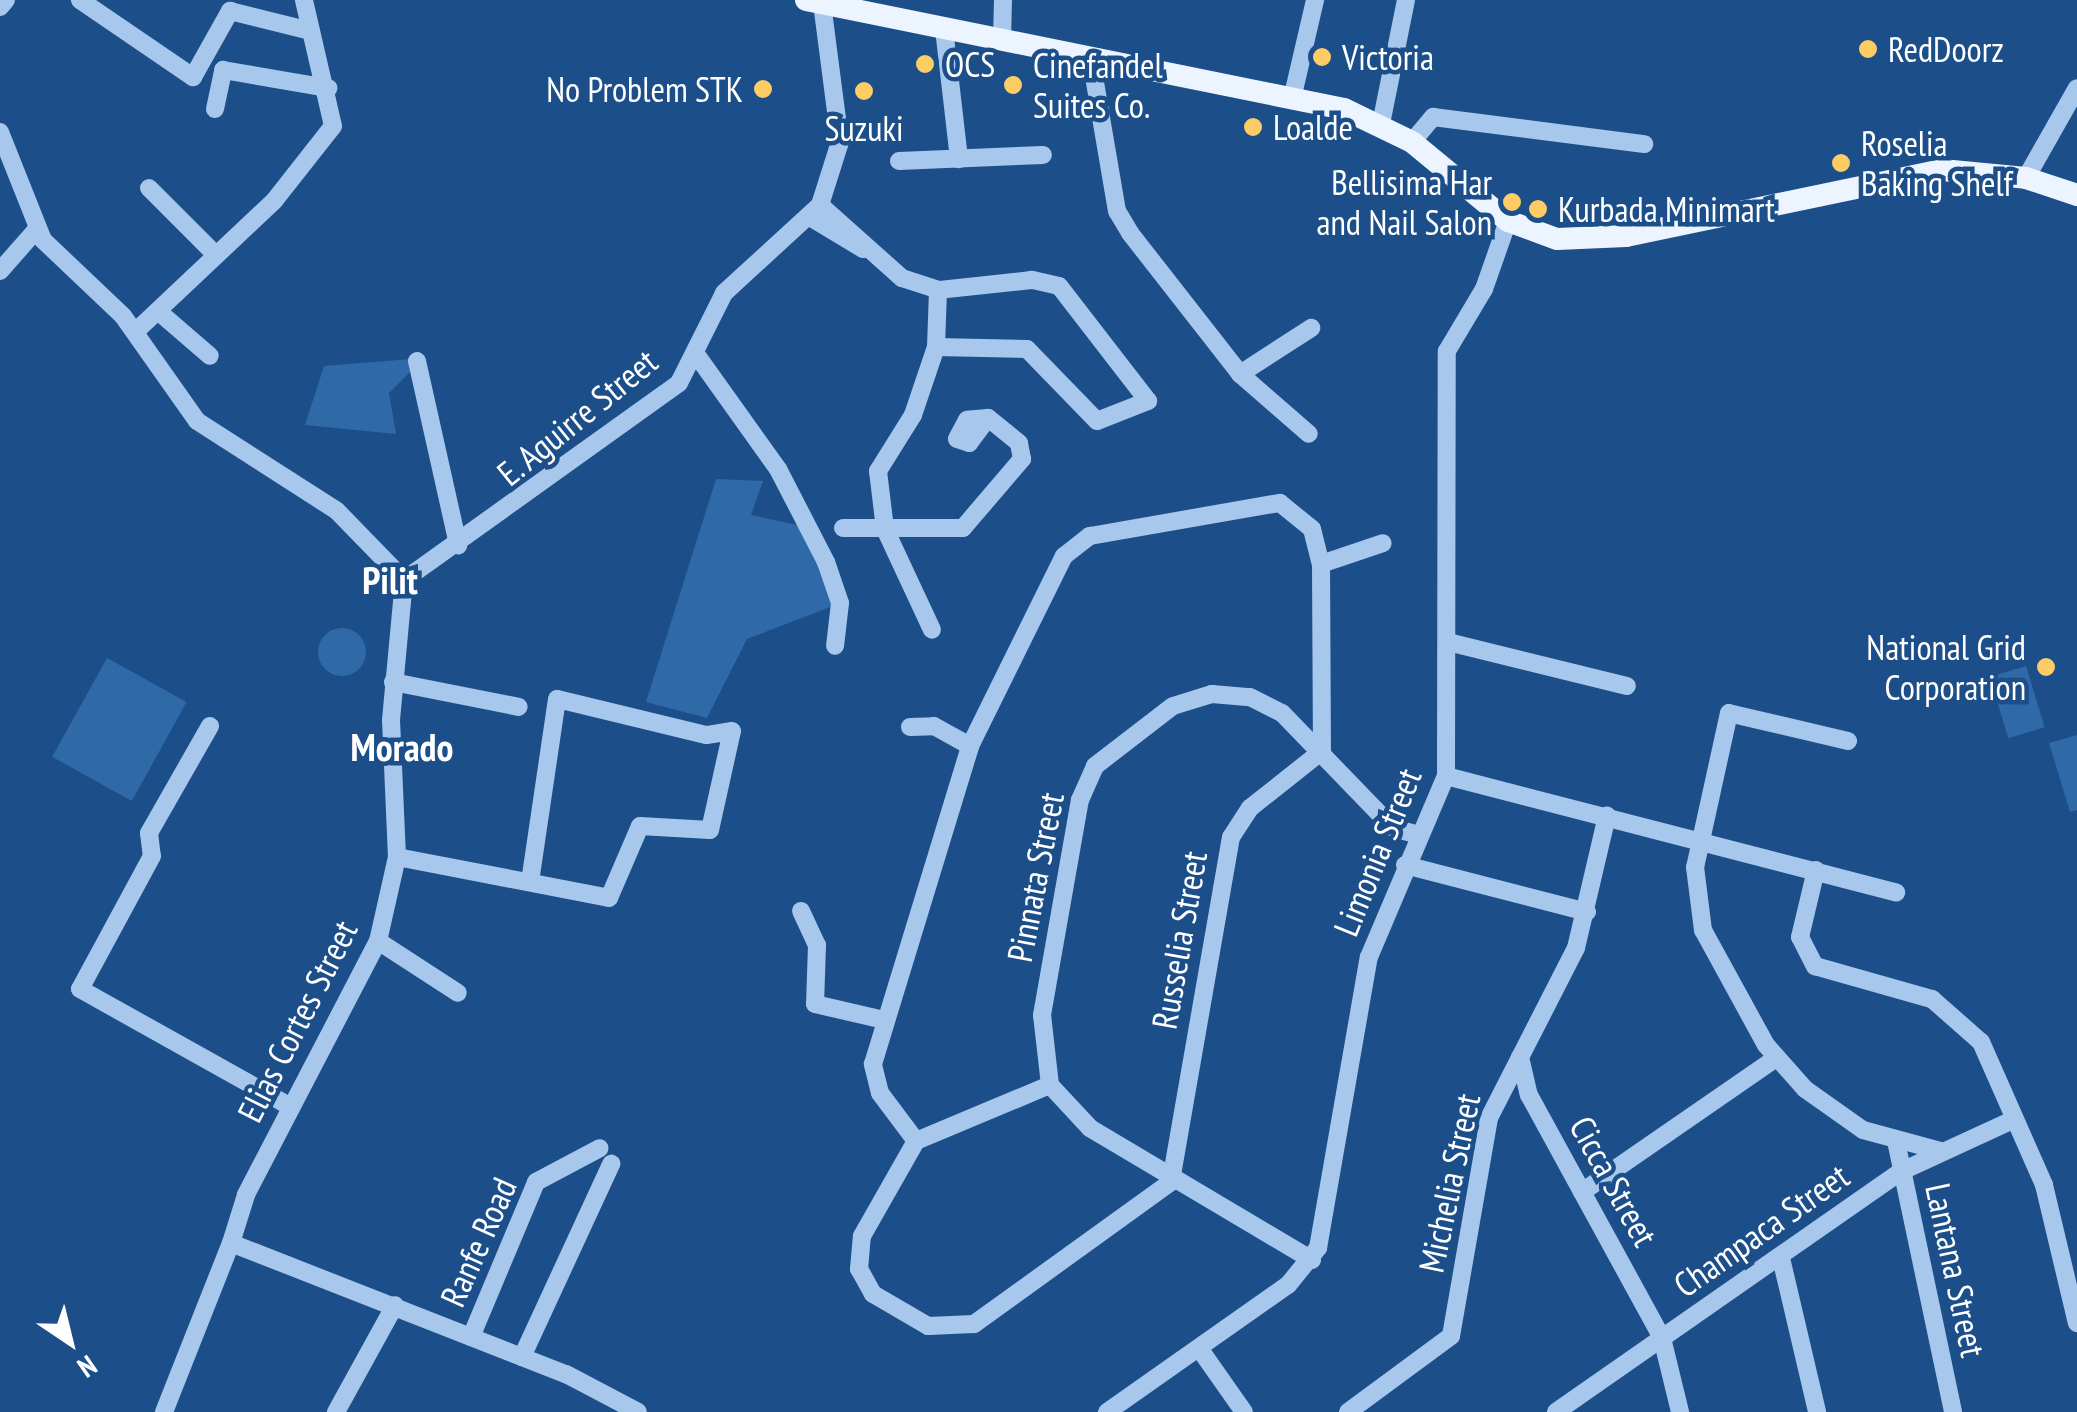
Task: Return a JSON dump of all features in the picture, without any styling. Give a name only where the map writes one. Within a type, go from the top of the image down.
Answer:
[{"type":"main road","points":[[822,2],[881,8],[944,29],[1292,99],[1382,124],[1412,142],[1508,221],[1557,239],[1598,240],[1902,175],[2026,178],[2077,195]]},
{"type":"street","points":[[0,6],[6,0]]},
{"type":"street","points":[[80,0],[185,73],[230,11],[311,31]]},
{"type":"street","points":[[135,332],[214,253],[274,201],[333,126],[328,88],[304,0]]},
{"type":"street","points":[[1002,40],[1003,0]]},
{"type":"street","points":[[1292,99],[1315,0]]},
{"type":"street","points":[[1382,124],[1406,0]]},
{"type":"street","points":[[822,2],[840,142],[815,210],[864,248],[938,290],[1032,280],[1059,286],[1147,394],[1146,406],[1094,420],[1027,349],[936,347]]},
{"type":"street","points":[[944,29],[959,159]]},
{"type":"street","points":[[1090,59],[1117,212],[1240,374],[1309,434]]},
{"type":"street","points":[[215,108],[222,70],[328,88]]},
{"type":"street","points":[[2026,178],[2077,88]]},
{"type":"street","points":[[1412,142],[1433,118],[1644,144]]},
{"type":"street","points":[[0,132],[36,230],[135,332],[197,421],[337,511],[404,580]]},
{"type":"street","points":[[899,161],[1043,155]]},
{"type":"street","points":[[148,188],[214,253]]},
{"type":"street","name":"E. Aguirre Street","points":[[404,580],[679,383],[698,357],[724,292],[815,210]]},
{"type":"street","name":"Limonia Street","points":[[1312,1260],[1369,957],[1446,776],[1452,643],[1447,350],[1484,290],[1508,221]]},
{"type":"street","points":[[0,271],[36,230]]},
{"type":"street","points":[[932,630],[885,529],[878,471],[912,415],[936,347],[938,290]]},
{"type":"street","points":[[158,312],[210,356]]},
{"type":"street","points":[[1240,374],[1311,328]]},
{"type":"street","points":[[698,357],[778,469],[826,562],[840,602],[835,646]]},
{"type":"street","points":[[416,361],[458,545]]},
{"type":"street","points":[[843,528],[963,528],[1022,459],[1020,443],[988,418]]},
{"type":"street","points":[[916,1141],[873,1078],[884,1020],[970,746],[1064,556],[1090,536],[1280,503],[1312,529],[1320,564],[1322,750]]},
{"type":"street","points":[[1320,564],[1383,543]]},
{"type":"street","name":"Elias Cortes Street","points":[[164,1412],[230,1243],[291,1107],[378,942],[397,857],[392,682],[404,580]]},
{"type":"street","points":[[1452,643],[1628,686]]},
{"type":"street","points":[[392,682],[519,707]]},
{"type":"street","name":"Pinnata Street","points":[[1050,1085],[1042,1015],[1080,800],[1095,766],[1172,706],[1212,694],[1266,703],[1322,750],[1393,828],[1420,835]]},
{"type":"street","points":[[397,857],[531,876],[609,898],[640,826],[710,830],[732,731],[706,735],[557,699],[531,876]]},
{"type":"street","points":[[1848,741],[1729,714],[1700,838],[1698,899],[1710,954],[1776,1058],[1835,1114],[1896,1141],[1940,1151]]},
{"type":"street","points":[[210,726],[149,833],[152,856],[80,989],[291,1107]]},
{"type":"street","points":[[910,726],[934,726],[970,746]]},
{"type":"street","name":"Russelia Street","points":[[1172,1175],[1231,837],[1250,808],[1322,750]]},
{"type":"street","points":[[1446,776],[1700,838],[1896,892]]},
{"type":"street","name":"Michelia Street","points":[[1348,1412],[1451,1336],[1496,1096],[1520,1057],[1587,912],[1606,816]]},
{"type":"street","points":[[1406,865],[1587,912]]},
{"type":"street","points":[[1816,870],[1800,937],[1808,958],[1908,988],[1964,1019],[2015,1119],[2070,1255],[2077,1319]]},
{"type":"street","points":[[800,911],[818,951],[815,1004],[884,1020]]},
{"type":"street","points":[[378,942],[458,993]]},
{"type":"street","name":"Cicca Street","points":[[1520,1057],[1529,1095],[1662,1338],[1680,1412]]},
{"type":"street","points":[[1582,1192],[1776,1058]]},
{"type":"street","points":[[1107,1412],[1199,1348],[1312,1260],[1172,1175],[1090,1128],[1050,1085],[916,1141],[869,1218],[858,1258],[873,1294],[945,1330],[974,1324],[1172,1175]]},
{"type":"street","name":"Cicca Street","points":[[1496,1096],[1529,1095]]},
{"type":"street","name":"Champaca Street","points":[[1556,1412],[1902,1171],[2015,1119]]},
{"type":"street","name":"Lantana Street","points":[[1896,1141],[1953,1412]]},
{"type":"street","name":"Ranfe Road","points":[[471,1337],[536,1182],[605,1156],[522,1357]]},
{"type":"street","points":[[230,1243],[395,1304],[522,1357],[638,1412]]},
{"type":"street","points":[[1781,1258],[1817,1412]]},
{"type":"street","points":[[336,1412],[395,1304]]},
{"type":"street","points":[[1199,1348],[1244,1412]]},
{"type":"shaded area","points":[[411,359],[412,370],[389,393],[396,434],[305,425],[324,366]]},
{"type":"shaded area","points":[[716,479],[763,481],[751,515],[806,527],[833,606],[747,639],[707,718],[646,702]]},
{"type":"shaded area","points":[[342,628],[359,635],[366,652],[359,669],[342,676],[325,669],[318,652],[325,635]]},
{"type":"shaded area","points":[[107,658],[187,702],[132,801],[52,757]]},
{"type":"shaded area","points":[[2026,666],[2045,727],[2008,738],[1990,677]]},
{"type":"shaded area","points":[[2077,735],[2077,810],[2070,812],[2049,743]]},
{"type":"place","name":"RedDoorz","points":[[1868,49]]},
{"type":"place","name":"Victoria","points":[[1322,57]]},
{"type":"place","name":"OCS","points":[[925,64]]},
{"type":"place","name":"Cinefandel Suites Co.","points":[[1013,85]]},
{"type":"place","name":"No Problem STK","points":[[763,89]]},
{"type":"place","name":"Suzuki","points":[[864,91]]},
{"type":"place","name":"Loalde","points":[[1253,127]]},
{"type":"place","name":"Roselia Baking Shelf","points":[[1841,163]]},
{"type":"place","name":"Bellisima Har and Nail Salon","points":[[1512,202]]},
{"type":"place","name":"Kurbada Minimart","points":[[1538,209]]},
{"type":"place","name":"National Grid Corporation","points":[[2046,667]]},
{"type":"district","name":"Pilit","points":[[390,580]]},
{"type":"district","name":"Morado","points":[[402,747]]}]
